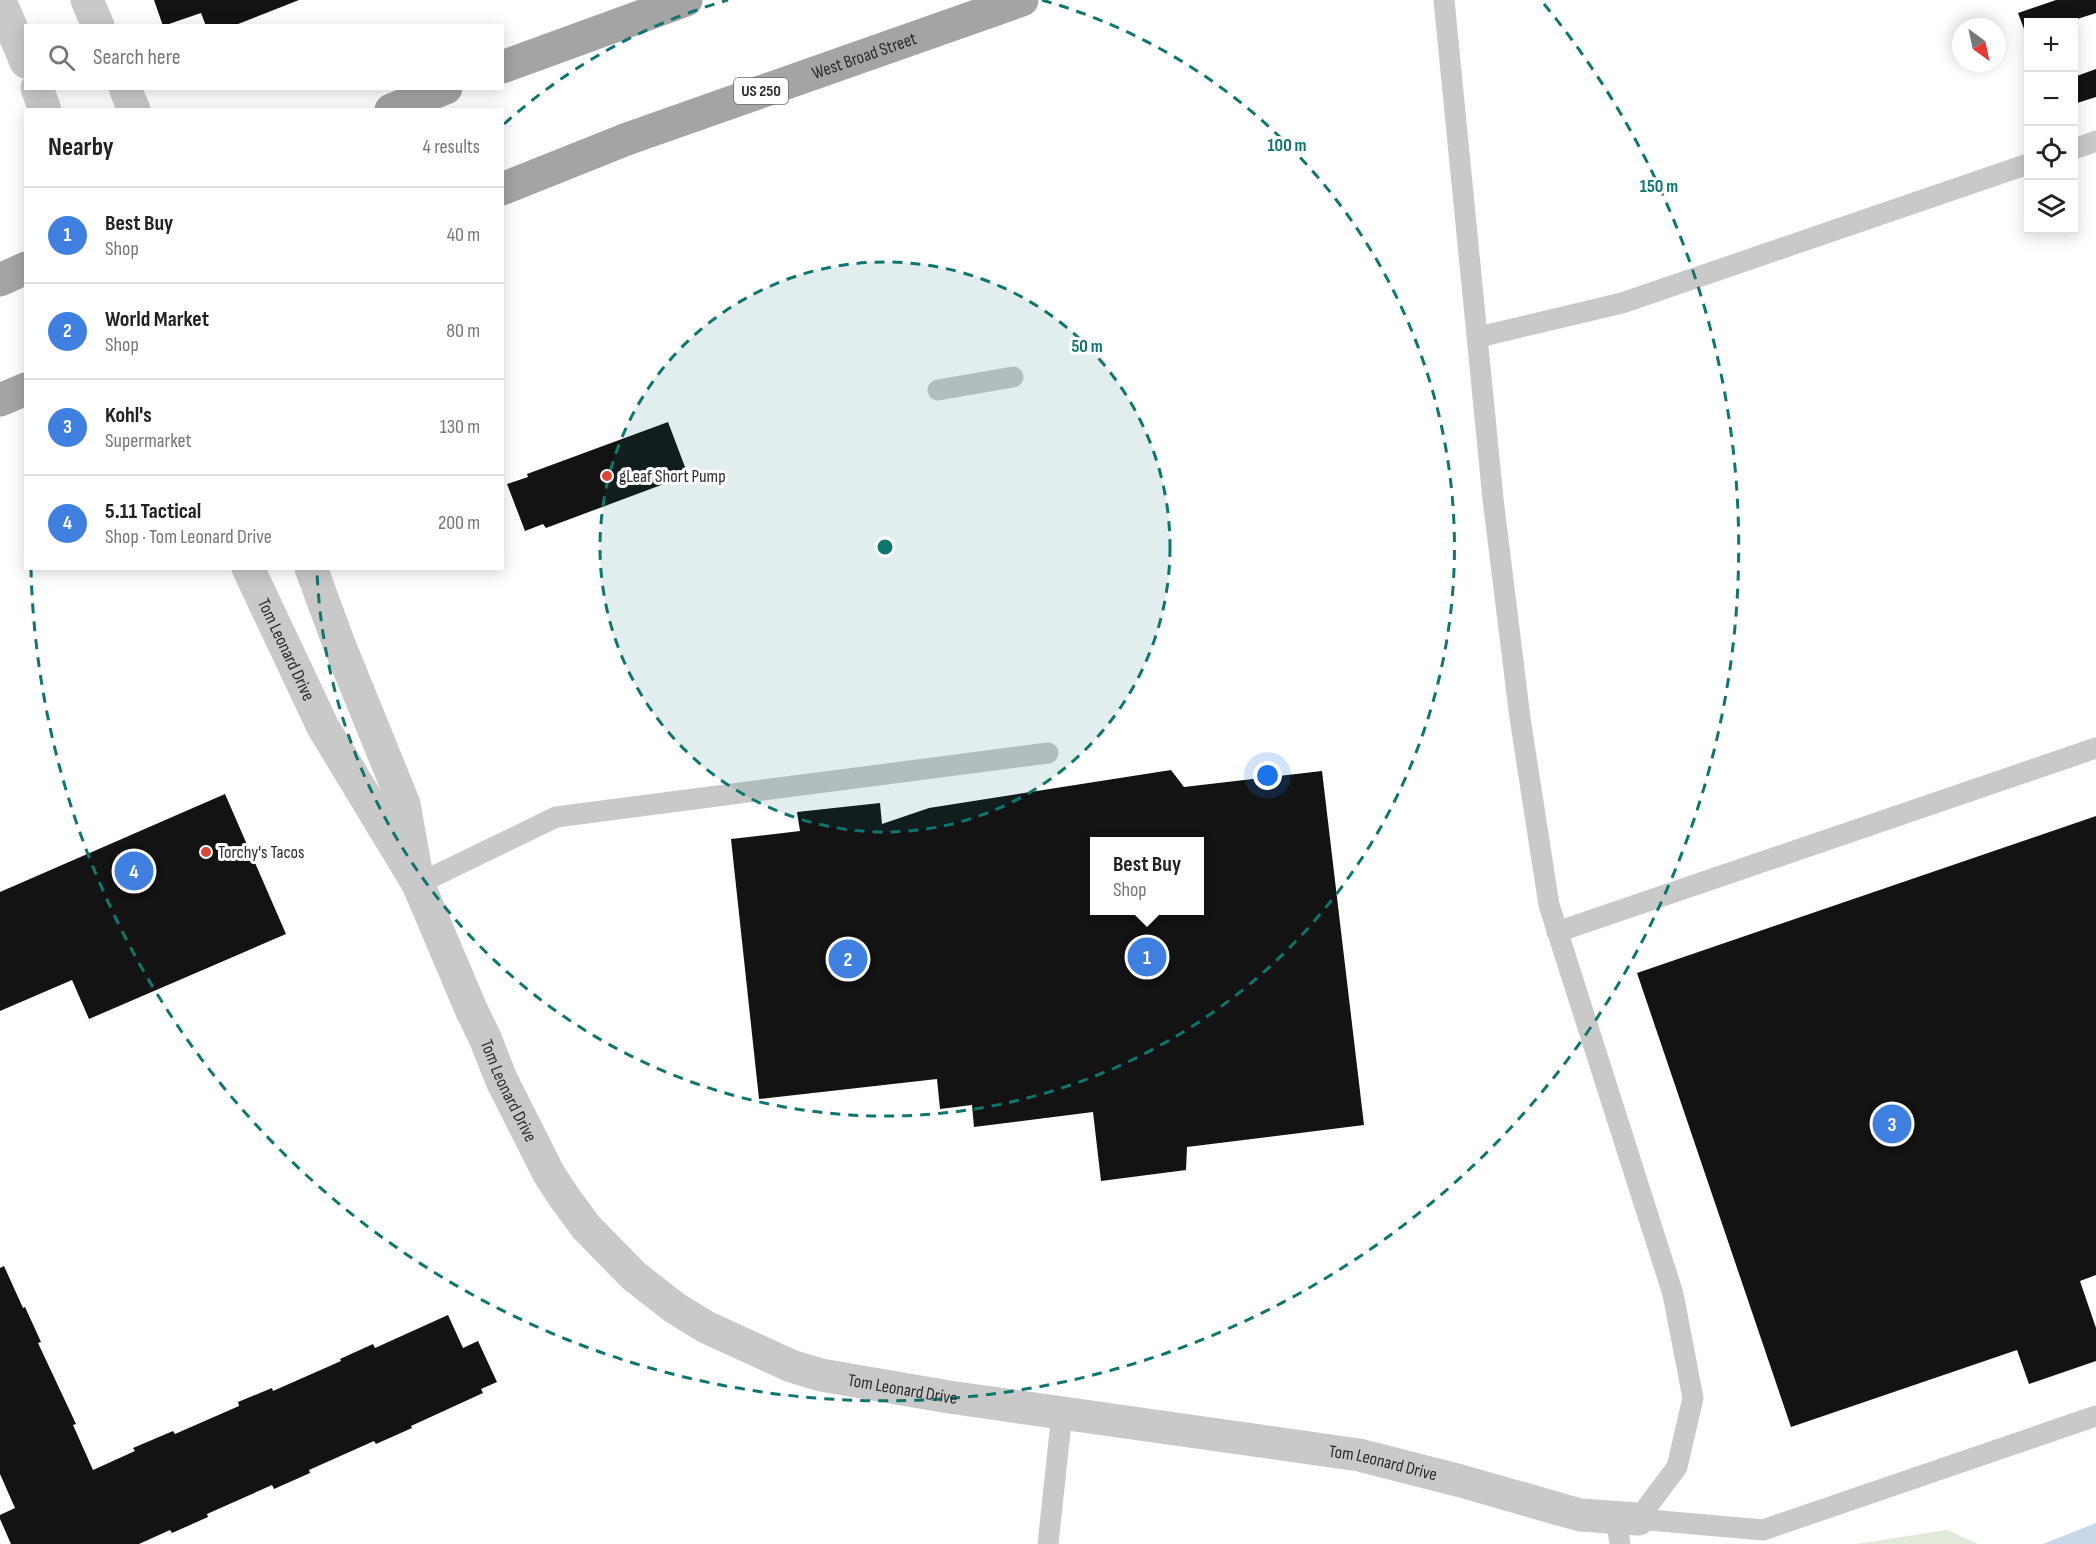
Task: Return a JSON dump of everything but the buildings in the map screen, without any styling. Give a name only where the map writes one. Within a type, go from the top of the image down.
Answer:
[{"type":"main road","points":[[504,67],[686,0]]},
{"type":"main road","name":"West Broad Street","points":[[504,188],[649,131],[1022,0]]},
{"type":"main road","points":[[396,108],[441,90]]},
{"type":"main road","points":[[0,279],[24,269]]},
{"type":"main road","points":[[0,400],[24,390]]},
{"type":"street","points":[[87,0],[97,24]]},
{"type":"street","points":[[0,1],[24,57]]},
{"type":"street","points":[[38,90],[44,108]]},
{"type":"street","points":[[126,90],[133,108]]},
{"type":"street","name":"Tom Leonard Drive","points":[[249,570],[323,728],[418,884],[502,1081],[549,1174],[586,1227],[634,1276],[675,1308],[706,1327],[791,1366],[821,1375],[1062,1413],[1359,1455],[1625,1527]]},
{"type":"street","name":"Tom Leonard Drive","points":[[312,570],[404,804],[418,884]]},
{"type":"lane","points":[[1444,0],[1479,337],[1493,499],[1520,718],[1549,905],[1673,1294],[1693,1398],[1677,1467],[1625,1527]]},
{"type":"lane","points":[[2078,147],[2096,141]]},
{"type":"lane","points":[[1479,337],[1622,303],[2024,166]]},
{"type":"lane","points":[[938,390],[1013,377]]},
{"type":"lane","points":[[1557,932],[2096,748]]},
{"type":"lane","points":[[418,884],[556,817],[1048,753]]},
{"type":"lane","points":[[1048,1544],[1062,1413]]},
{"type":"lane","points":[[1625,1527],[1763,1530],[2096,1416]]},
{"type":"green space","points":[[1947,1530],[1978,1544],[1856,1544]]},
{"type":"water","points":[[2096,1523],[2096,1544],[2043,1544]]},
{"type":"place","name":"gLeaf Short Pump","points":[[607,476]]},
{"type":"place","name":"Torchy's Tacos","points":[[206,852]]},
{"type":"place","name":"5.11 Tactical","points":[[134,871]]},
{"type":"place","name":"Best Buy","points":[[1147,957]]},
{"type":"place","name":"World Market","points":[[848,959]]},
{"type":"place","name":"Kohl's","points":[[1892,1124]]}]
